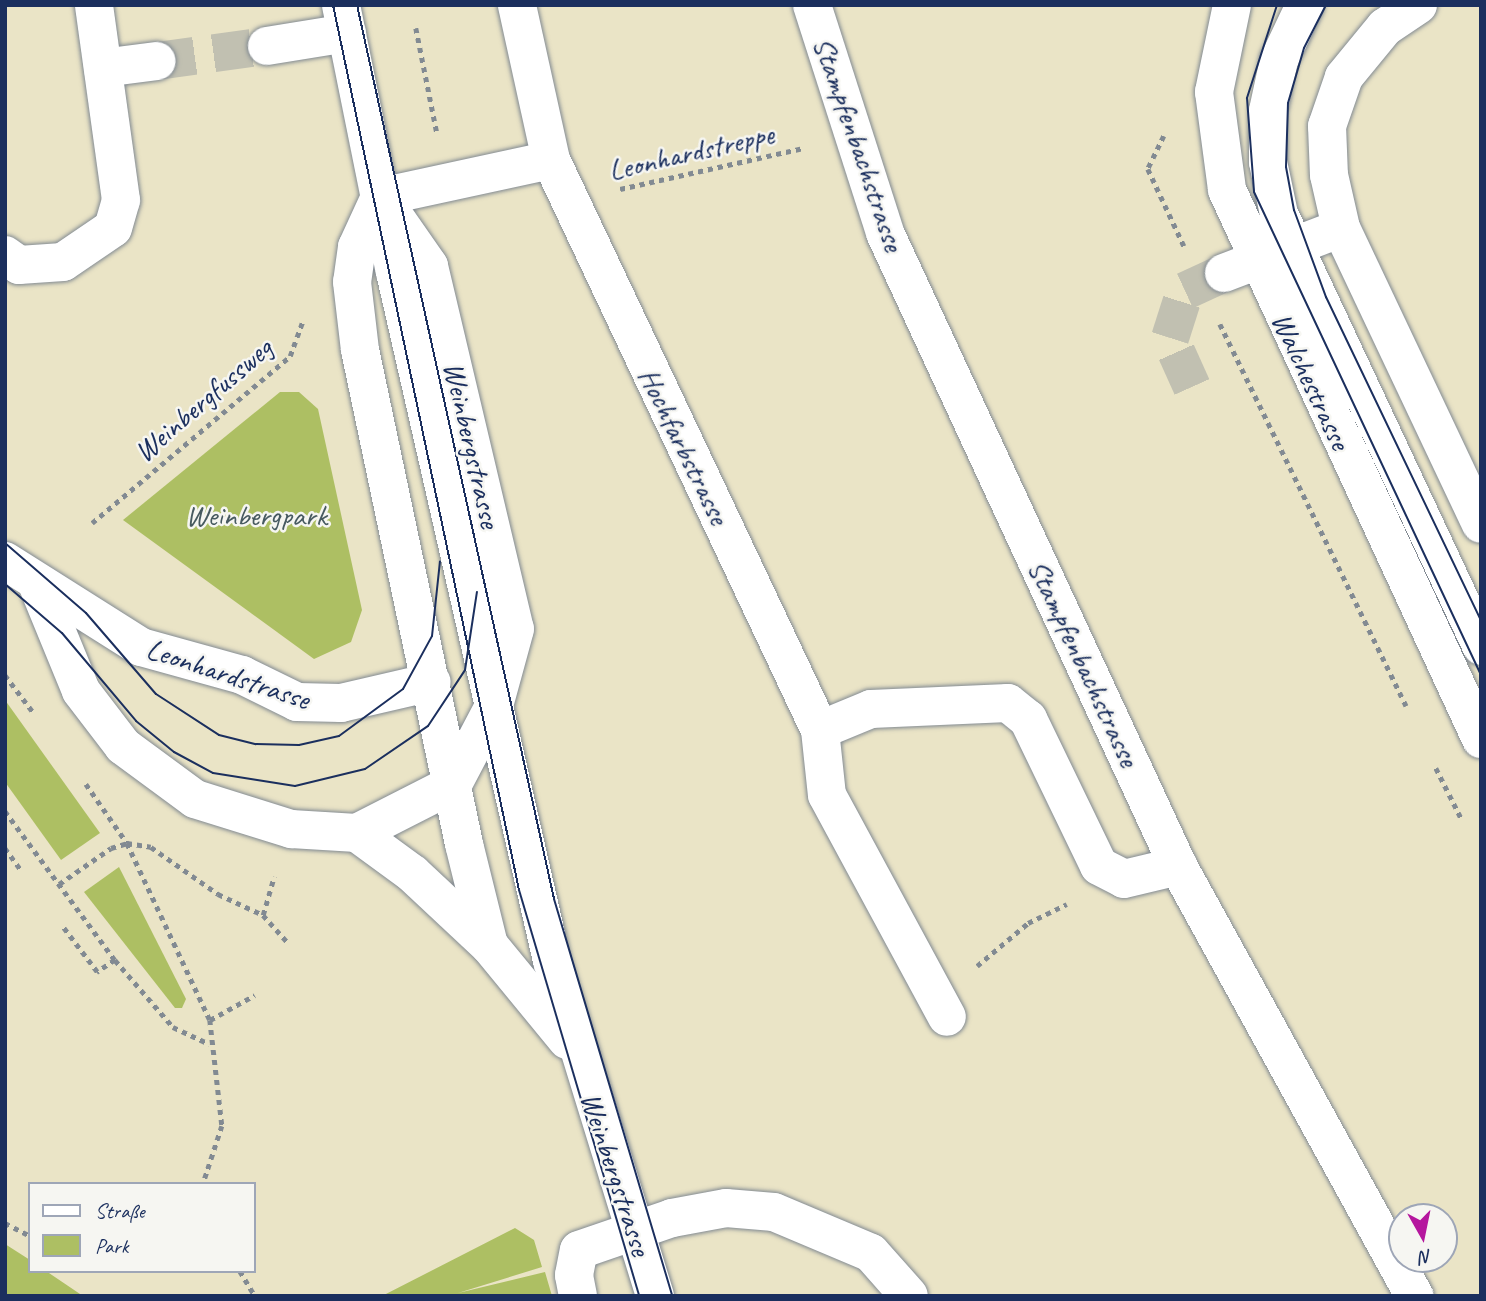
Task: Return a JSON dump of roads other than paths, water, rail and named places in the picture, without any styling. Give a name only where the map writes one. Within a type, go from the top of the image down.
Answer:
[{"type":"street","points":[[5,254],[19,265],[63,262],[113,228],[121,200],[94,5]]},
{"type":"street","name":"Hochfarbstrasse","points":[[517,5],[551,160],[820,730],[827,795],[947,1017]]},
{"type":"street","name":"Stampfenbachstrasse","points":[[812,5],[885,233],[1178,866],[1413,1296]]},
{"type":"street","name":"Walchestrasse","points":[[1232,5],[1216,64],[1214,115],[1219,162],[1238,222],[1260,258],[1481,739]]},
{"type":"street","name":"Walchestrasse","points":[[1260,258],[1268,162],[1268,111],[1279,60],[1305,5]]},
{"type":"street","points":[[1418,5],[1371,40],[1334,98],[1328,151],[1341,228],[1481,524]]},
{"type":"street","points":[[267,47],[344,12]]},
{"type":"street","name":"Weinbergstrasse","points":[[344,12],[380,197],[429,266],[515,629],[494,706],[453,784]]},
{"type":"street","points":[[103,68],[157,61]]},
{"type":"street","points":[[380,197],[551,160]]},
{"type":"street","name":"Weinbergstrasse","points":[[380,197],[358,247],[352,282],[360,350],[489,945],[577,1053]]},
{"type":"street","points":[[1260,258],[1341,228]]},
{"type":"street","name":"Walchestrasse","points":[[1260,258],[1312,297],[1481,646]]},
{"type":"street","name":"Leonhardstrasse","points":[[5,561],[38,586],[141,648],[242,675],[296,702],[341,703],[432,682]]},
{"type":"street","points":[[38,586],[81,691],[123,746],[160,776],[226,813],[291,829],[357,833],[453,784]]},
{"type":"street","points":[[432,682],[494,706]]},
{"type":"street","points":[[820,730],[871,709],[1008,703],[1028,719],[1099,866],[1124,879],[1178,866]]},
{"type":"street","name":"Weinbergstrasse","points":[[494,706],[577,1053],[655,1296]]},
{"type":"street","points":[[357,833],[413,874],[489,945]]},
{"type":"street","points":[[578,1296],[574,1275],[579,1251],[726,1208],[774,1212],[871,1254],[909,1296]]},
{"type":"tunnel","points":[[157,61],[267,46]]},
{"type":"tunnel","points":[[1192,387],[1170,338],[1185,291],[1224,273]]},
{"type":"tram line","points":[[333,5],[519,890],[639,1296]]},
{"type":"tram line","points":[[357,5],[554,899],[672,1296]]},
{"type":"tram line","points":[[1277,5],[1247,98],[1254,192],[1481,675]]},
{"type":"tram line","points":[[1326,5],[1304,48],[1288,103],[1286,167],[1294,210],[1326,297],[1481,620]]},
{"type":"tram line","points":[[5,543],[86,613],[156,694],[219,735],[256,744],[299,745],[339,736],[403,689],[432,636],[440,561]]},
{"type":"tram line","points":[[5,584],[62,633],[136,721],[174,752],[213,773],[295,786],[365,769],[428,726],[465,670],[477,592]]},
{"type":"park label","name":"Weinbergpark","points":[[256,515]]}]
